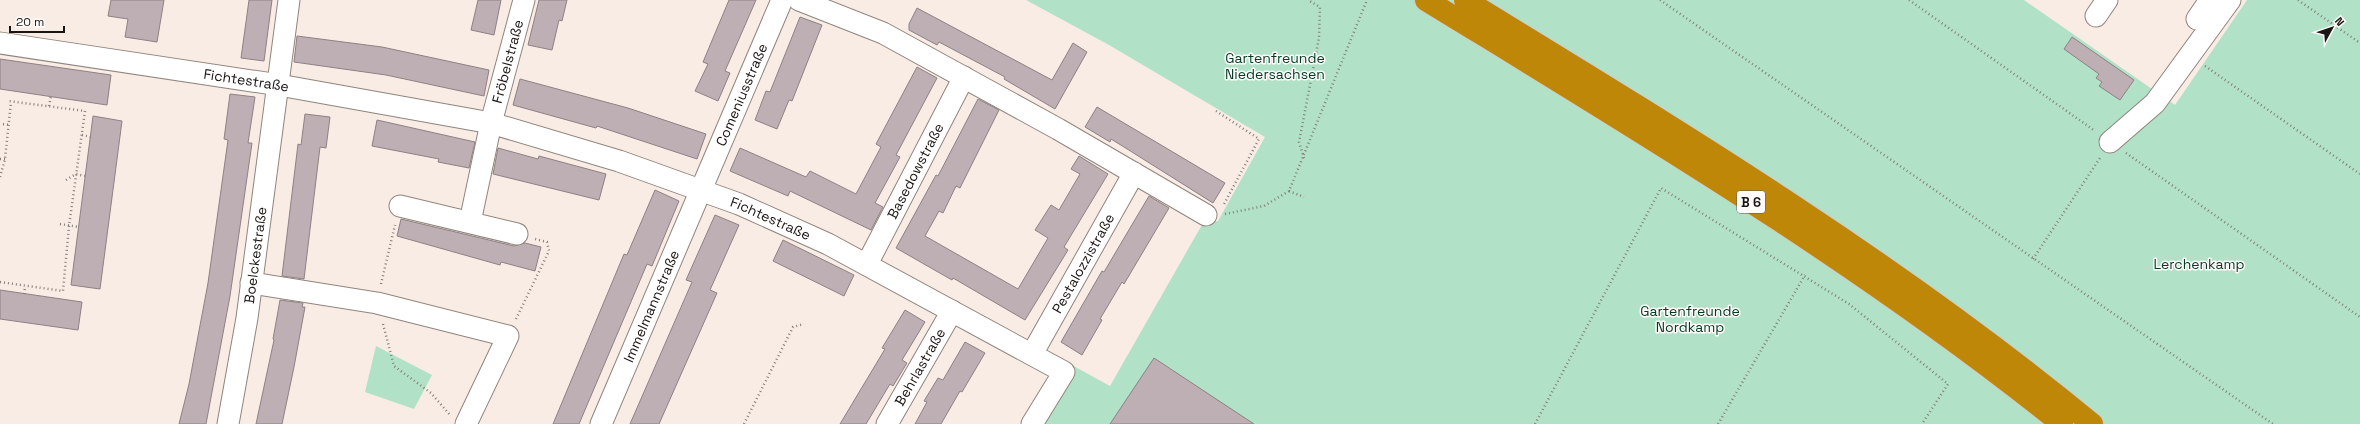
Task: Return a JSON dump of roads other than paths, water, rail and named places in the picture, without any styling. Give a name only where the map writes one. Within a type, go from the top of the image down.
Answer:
[{"type":"highway","name":"B 6","points":[[1426,0],[1588,99],[1816,243],[1951,338],[2062,424]]},
{"type":"highway","name":"B 6","points":[[1465,0],[1744,172],[1826,227],[1963,322],[2092,424]]},
{"type":"street","name":"Boelckestraße","points":[[228,424],[238,373],[251,283],[279,85],[289,0]]},
{"type":"street","name":"Fröbelstraße","points":[[491,123],[524,0]]},
{"type":"street","name":"Comeniusstraße","points":[[702,190],[782,0]]},
{"type":"street","points":[[799,0],[883,33],[1212,215]]},
{"type":"street","points":[[2197,19],[2210,0]]},
{"type":"street","points":[[2110,142],[2155,103],[2230,0]]},
{"type":"street","name":"Fichtestraße","points":[[0,43],[279,85],[491,123],[619,161],[702,190],[781,222],[867,264],[1064,372],[1032,424]]},
{"type":"street","name":"Basedowstraße","points":[[867,264],[964,77]]},
{"type":"street","points":[[470,222],[491,123]]},
{"type":"street","name":"Pestalozzistraße","points":[[1032,354],[1134,173]]},
{"type":"street","name":"Immelmannstraße","points":[[601,424],[702,190]]},
{"type":"street","points":[[400,206],[517,234]]},
{"type":"street","points":[[251,283],[377,302],[508,336],[466,424]]},
{"type":"street","name":"Behrlastraße","points":[[887,424],[952,311]]},
{"type":"park label","name":"Gartenfreunde Niedersachsen","points":[[1275,66]]},
{"type":"park label","name":"Lerchenkamp","points":[[2199,264]]},
{"type":"park label","name":"Gartenfreunde Nordkamp","points":[[1690,320]]}]
